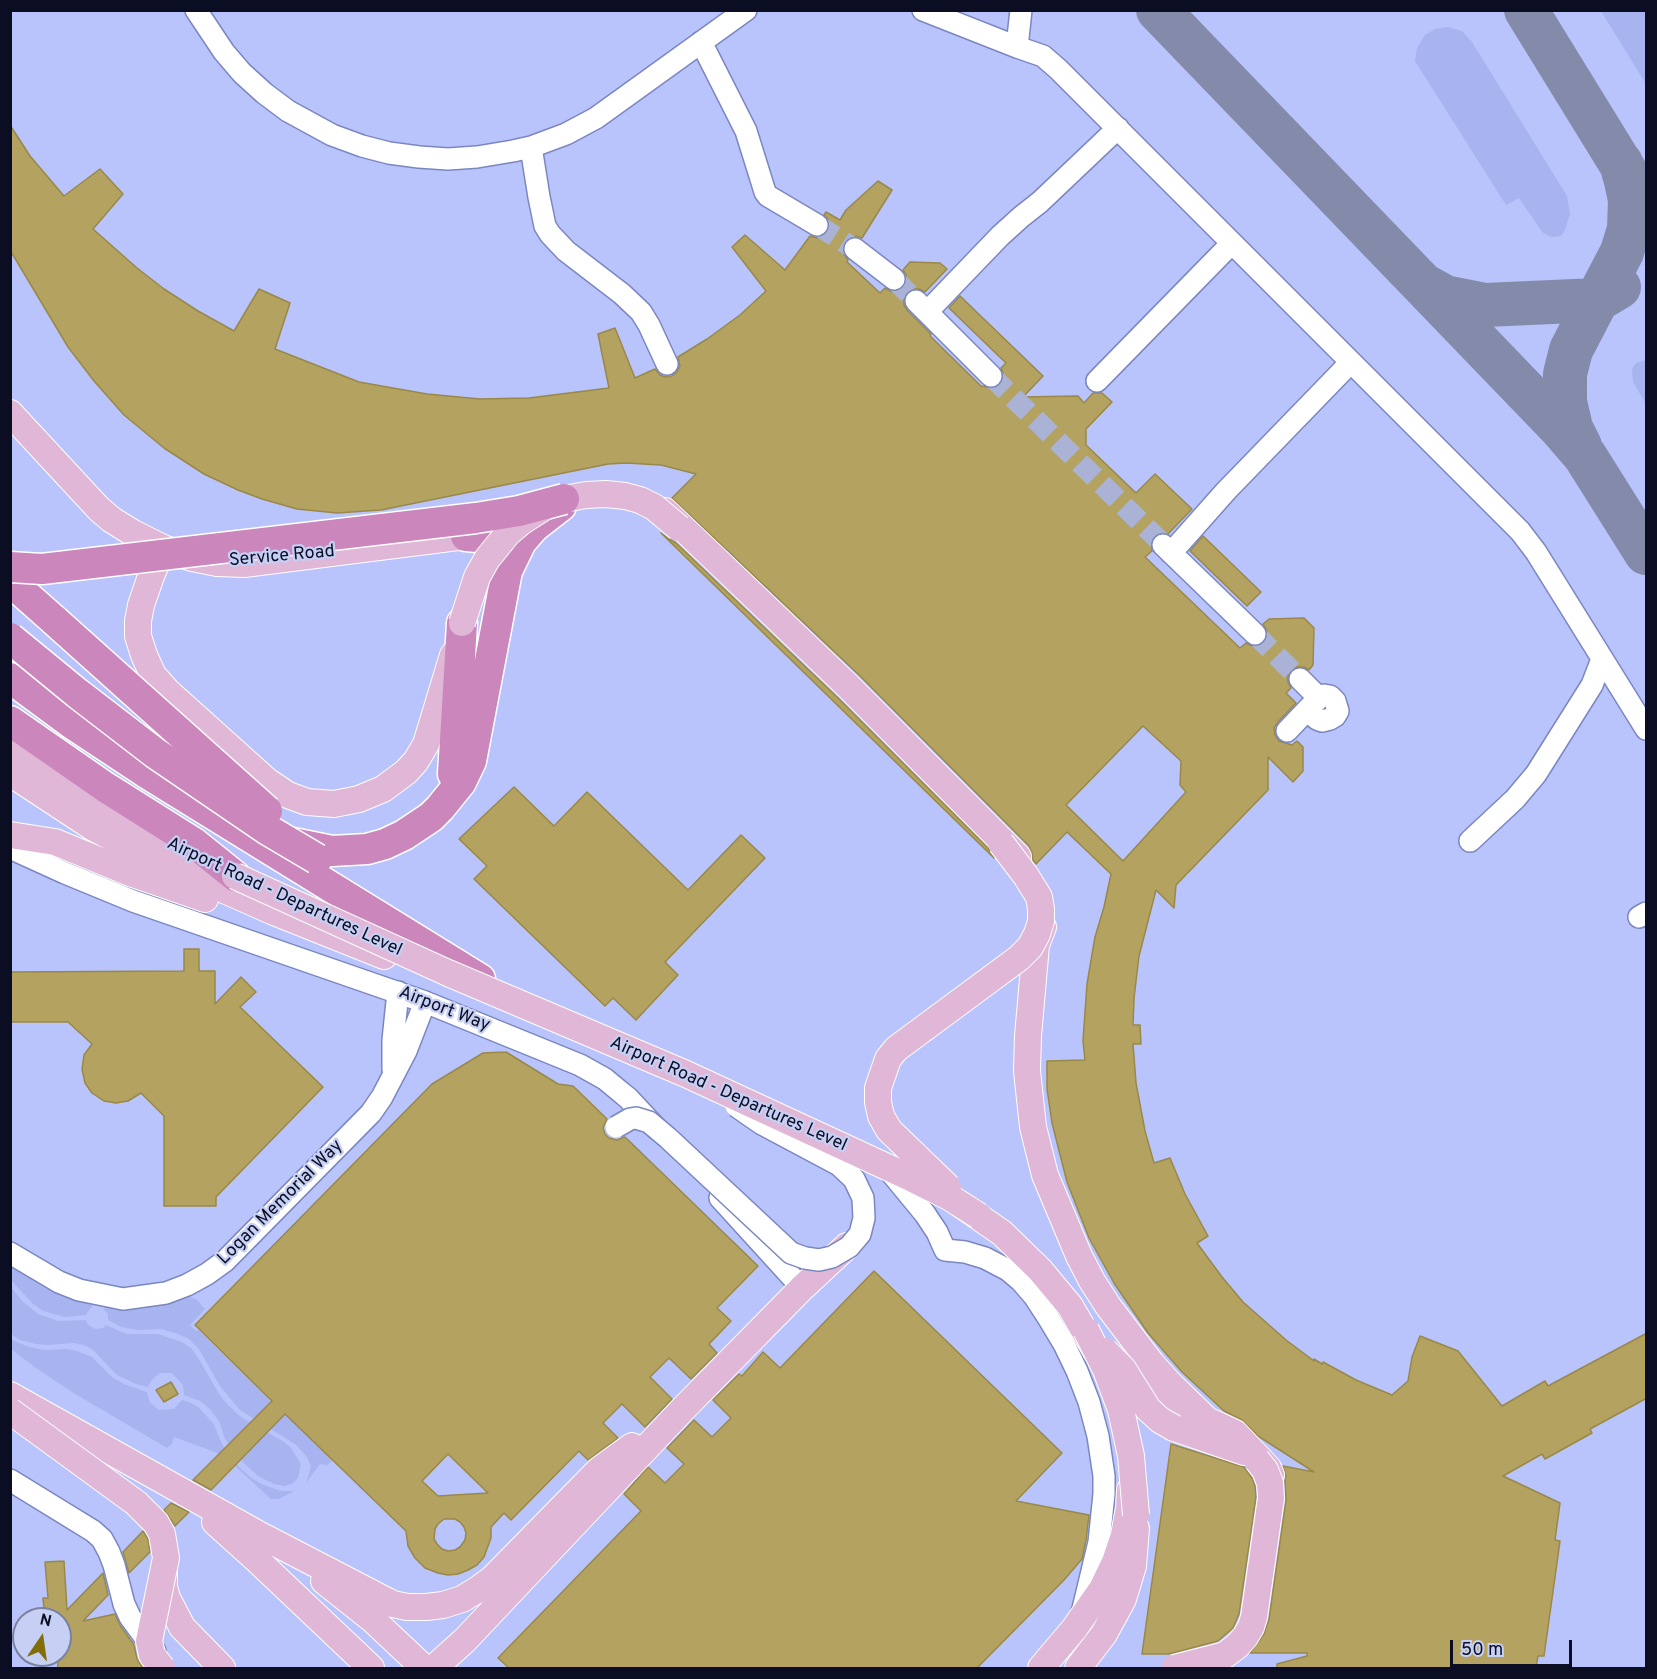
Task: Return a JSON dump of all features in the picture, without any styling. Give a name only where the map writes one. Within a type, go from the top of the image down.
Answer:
[{"type":"highway","points":[[10,567],[42,569],[476,518],[565,501]]},
{"type":"highway","points":[[225,822],[275,838],[340,851],[380,846],[404,835],[431,817],[466,773],[472,756],[507,571],[521,542],[534,527],[565,501]]},
{"type":"highway","points":[[466,536],[489,541],[498,547],[504,556],[507,571]]},
{"type":"highway","points":[[10,581],[278,821],[317,859]]},
{"type":"highway","points":[[449,797],[453,771],[462,623]]},
{"type":"highway","points":[[10,638],[155,753],[268,830],[317,859],[544,1017]]},
{"type":"highway","points":[[10,678],[104,745],[225,822],[544,1017]]},
{"type":"highway","points":[[10,721],[105,787],[194,843],[235,876]]},
{"type":"main road","name":"Service Road","points":[[10,413],[99,509],[112,520],[164,548],[192,558],[217,563],[244,564],[466,536],[565,501]]},
{"type":"main road","points":[[164,548],[150,576],[138,621],[138,636],[153,675],[168,692],[267,781],[288,795],[307,802],[334,804],[359,799],[383,789],[416,761],[426,744],[477,577],[498,544],[521,522],[546,506],[587,495],[620,493],[638,496],[655,503],[865,702],[1024,863],[1040,887],[1045,903],[1042,933],[1036,945],[1027,1071],[1033,1127],[1045,1175],[1066,1230],[1108,1306],[1152,1364],[1207,1420]]},
{"type":"main road","points":[[565,501],[586,495],[606,494],[640,500],[654,507],[786,631],[985,826],[1014,859],[1033,886],[1039,897],[1041,921],[1030,947],[1019,958],[896,1048],[888,1059],[878,1088],[881,1116],[889,1130],[979,1216]]},
{"type":"main road","name":"Airport Road - Departures Level","points":[[10,748],[112,816],[179,850],[544,1017],[687,1074],[913,1179],[949,1197],[1011,1240],[1043,1272],[1070,1306],[1085,1330],[1106,1370],[1121,1410],[1131,1456],[1136,1515],[1135,1553],[1127,1588],[1104,1634],[1078,1668]]},
{"type":"main road","points":[[10,773],[108,837],[170,867],[295,920],[544,1017],[764,1111],[946,1196],[979,1216],[1018,1247],[1070,1306],[1102,1364],[1119,1408],[1128,1442],[1131,1480],[1126,1524],[1117,1556],[1102,1589],[1079,1623],[1041,1668]]},
{"type":"main road","points":[[10,835],[55,842],[130,873],[206,899],[295,920]]},
{"type":"main road","points":[[946,1196],[891,1130],[883,1115],[879,1096],[885,1064],[892,1051],[907,1038],[1036,945]]},
{"type":"main road","points":[[260,1535],[299,1562],[373,1620],[427,1668],[465,1640],[683,1409],[855,1236],[862,1219],[863,1200],[858,1186],[848,1172],[721,1092]]},
{"type":"main road","points":[[1085,1330],[1150,1392],[1167,1404],[1235,1433],[1268,1468],[1274,1483],[1256,1620],[1252,1632],[1246,1641],[1232,1652],[1187,1666]]},
{"type":"main road","points":[[1085,1330],[1123,1369],[1142,1401],[1160,1420],[1257,1460],[1265,1470],[1270,1483],[1271,1498],[1251,1627],[1231,1652],[1187,1666]]},
{"type":"main road","points":[[10,1396],[260,1535],[393,1604],[407,1607],[426,1607],[453,1602],[471,1594],[492,1579],[598,1470],[683,1409]]},
{"type":"main road","points":[[10,1396],[141,1470],[192,1503],[256,1559],[371,1668]]},
{"type":"main road","points":[[10,1409],[148,1514],[156,1523],[165,1547],[164,1587],[167,1598],[182,1627],[222,1668]]},
{"type":"main road","points":[[10,1409],[136,1503],[156,1523],[162,1534],[166,1558],[149,1641],[154,1660],[158,1660]]},
{"type":"main road","points":[[1041,1668],[1096,1613],[1107,1598],[1122,1566],[1136,1515]]},
{"type":"main road","points":[[158,1660],[151,1637],[164,1569]]},
{"type":"main road","points":[[1018,1668],[1063,1643]]},
{"type":"street","points":[[196,10],[224,52],[242,73],[288,111],[332,135],[362,146],[419,158],[448,159],[477,157],[531,147],[566,134],[596,118],[746,10]]},
{"type":"street","points":[[923,10],[1043,56],[1118,128],[1520,531],[1536,552],[1647,729]]},
{"type":"street","points":[[1017,47],[1021,10]]},
{"type":"street","points":[[701,42],[746,131],[765,192],[817,225]]},
{"type":"street","points":[[991,376],[922,306],[1040,202],[1118,128]]},
{"type":"street","points":[[531,147],[545,226],[550,234],[566,251],[622,294],[641,312],[667,364]]},
{"type":"street","points":[[1097,381],[1232,243]]},
{"type":"street","points":[[855,249],[894,279]]},
{"type":"street","points":[[1256,626],[1167,549],[1351,362]]},
{"type":"street","points":[[1470,841],[1515,800],[1536,774],[1592,685],[1602,658]]},
{"type":"street","points":[[1287,730],[1313,704],[1300,679]]},
{"type":"street","name":"Airport Way","points":[[10,848],[133,901],[398,992],[580,1065],[605,1079],[628,1098],[802,1288]]},
{"type":"street","name":"Logan Memorial Way","points":[[393,1076],[393,1040],[398,992]]},
{"type":"street","name":"Logan Memorial Way","points":[[10,1252],[59,1282],[79,1290],[123,1299],[166,1293],[207,1274],[225,1261],[364,1120],[382,1097],[406,1051],[425,1002]]},
{"type":"street","points":[[616,1127],[630,1119],[648,1122],[786,1248],[798,1256],[811,1260],[826,1259],[837,1255],[853,1243],[861,1230],[864,1212],[862,1192],[854,1179],[839,1165],[762,1124],[687,1074]]},
{"type":"street","points":[[885,1166],[925,1214],[945,1250],[965,1252],[985,1258],[1002,1266],[1022,1281],[1050,1319],[1077,1371],[1089,1402],[1098,1437],[1103,1466],[1104,1494],[1099,1542],[1079,1623]]},
{"type":"street","points":[[10,1480],[93,1531],[102,1539],[112,1558],[124,1605],[158,1660]]},
{"type":"shaded area","points":[[11,11],[1646,11],[1646,1668],[11,1668]]},
{"type":"shaded area","points":[[1601,11],[1646,11],[1646,84]]},
{"type":"shaded area","points":[[1447,27],[1462,31],[1472,42],[1567,196],[1570,214],[1561,236],[1552,237],[1543,233],[1519,198],[1506,205],[1415,61],[1417,48],[1425,35],[1435,29]]},
{"type":"shaded area","points":[[1646,360],[1646,404],[1633,382],[1632,369],[1636,363]]},
{"type":"shaded area","points":[[10,1266],[64,1296],[92,1305],[92,1307],[86,1315],[65,1317],[43,1311],[32,1303],[11,1280]]},
{"type":"shaded area","points":[[11,1287],[22,1301],[38,1314],[58,1321],[86,1320],[88,1325],[95,1329],[106,1325],[127,1334],[158,1334],[182,1342],[191,1348],[228,1405],[241,1417],[291,1448],[301,1464],[298,1478],[292,1484],[284,1486],[258,1476],[243,1462],[225,1439],[219,1421],[210,1409],[200,1401],[184,1395],[183,1385],[172,1373],[160,1373],[148,1387],[117,1375],[93,1350],[84,1345],[73,1343],[48,1345],[20,1340],[11,1334]]},
{"type":"shaded area","points":[[186,1296],[196,1299],[205,1309],[190,1325],[196,1331],[198,1330],[333,1460],[327,1465],[320,1464],[306,1483],[311,1466],[307,1457],[295,1444],[240,1410],[220,1386],[199,1349],[189,1339],[161,1329],[139,1330],[121,1327],[108,1320],[108,1314],[104,1310],[105,1307],[148,1307]]},
{"type":"shaded area","points":[[10,1339],[29,1347],[44,1350],[67,1349],[92,1357],[113,1378],[147,1392],[150,1403],[159,1410],[174,1409],[182,1400],[189,1402],[198,1407],[213,1423],[223,1446],[251,1478],[281,1491],[294,1491],[279,1499],[271,1499],[223,1455],[174,1437],[172,1444],[167,1448],[36,1368],[11,1349]]},
{"type":"building","points":[[10,125],[30,156],[64,196],[100,169],[123,194],[93,229],[164,289],[234,331],[259,289],[290,303],[275,349],[359,382],[427,394],[480,399],[529,398],[609,388],[598,334],[615,328],[635,378],[655,369],[660,375],[672,376],[680,366],[678,357],[740,315],[766,291],[732,247],[745,235],[785,270],[810,236],[817,238],[828,232],[830,225],[824,215],[826,212],[840,220],[846,210],[878,181],[892,190],[862,238],[856,236],[845,242],[842,248],[847,262],[880,293],[885,288],[893,292],[904,287],[907,280],[903,270],[910,262],[940,263],[947,269],[925,292],[912,289],[907,292],[904,305],[931,334],[930,336],[981,386],[994,388],[1000,385],[1003,379],[1001,368],[1006,363],[949,308],[960,296],[1043,376],[1023,397],[1078,396],[1084,403],[1093,393],[1102,393],[1112,402],[1086,429],[1086,445],[1136,493],[1155,474],[1192,509],[1168,534],[1160,533],[1153,537],[1152,551],[1145,557],[1240,648],[1246,643],[1258,646],[1264,643],[1267,631],[1263,624],[1269,619],[1304,618],[1314,628],[1313,665],[1309,670],[1297,667],[1291,670],[1288,682],[1291,688],[1286,693],[1296,703],[1274,728],[1279,741],[1292,745],[1297,741],[1303,747],[1303,771],[1293,782],[1268,757],[1268,790],[1176,885],[1174,908],[1156,890],[1139,956],[1133,1025],[1140,1025],[1141,1044],[1133,1044],[1136,1083],[1145,1131],[1154,1163],[1170,1158],[1185,1194],[1208,1236],[1197,1243],[1243,1302],[1286,1340],[1314,1361],[1314,1359],[1322,1364],[1323,1362],[1356,1380],[1392,1395],[1408,1381],[1412,1357],[1420,1336],[1458,1351],[1502,1406],[1545,1381],[1548,1386],[1647,1333],[1647,1398],[1590,1429],[1592,1433],[1545,1459],[1542,1454],[1503,1476],[1560,1503],[1555,1540],[1560,1541],[1544,1656],[1538,1656],[1536,1668],[1277,1668],[1277,1664],[1307,1656],[1307,1653],[1250,1653],[1264,1634],[1269,1619],[1286,1500],[1286,1476],[1283,1466],[1314,1472],[1258,1436],[1242,1420],[1224,1411],[1182,1372],[1148,1333],[1114,1283],[1089,1238],[1067,1182],[1052,1123],[1047,1089],[1047,1061],[1085,1060],[1083,1041],[1087,984],[1095,937],[1111,874],[1067,832],[1036,864],[1029,846],[860,676],[672,498],[696,474],[661,465],[608,464],[381,510],[337,513],[297,509],[262,499],[204,474],[164,448],[124,415],[68,347],[10,250]],"holes":[[[1143,726],[1181,761],[1180,785],[1186,792],[1123,861],[1066,805]]]},
{"type":"building","points":[[661,533],[676,543],[838,698],[987,847],[994,858]]},
{"type":"building","points":[[1203,536],[1261,592],[1247,606],[1190,551]]},
{"type":"building","points":[[514,787],[554,826],[587,792],[688,890],[741,835],[765,858],[665,962],[678,975],[636,1020],[613,998],[605,1006],[474,879],[487,866],[459,839]]},
{"type":"building","points":[[184,949],[199,949],[199,971],[215,971],[215,1004],[241,977],[256,992],[240,1007],[323,1087],[216,1197],[216,1206],[164,1206],[164,1116],[141,1093],[128,1101],[116,1103],[104,1101],[92,1093],[85,1083],[82,1069],[84,1055],[92,1044],[68,1022],[10,1022],[10,972],[184,971]]},
{"type":"building","points":[[506,1052],[558,1084],[573,1086],[607,1119],[603,1128],[609,1138],[617,1140],[625,1137],[758,1266],[717,1308],[731,1321],[709,1344],[717,1353],[691,1379],[669,1358],[650,1377],[672,1399],[645,1427],[622,1404],[603,1423],[618,1438],[588,1460],[579,1451],[511,1520],[504,1513],[491,1527],[491,1538],[484,1557],[477,1565],[458,1574],[448,1575],[425,1568],[408,1546],[406,1531],[285,1414],[211,1490],[193,1480],[272,1401],[195,1325],[432,1084],[483,1053]],"holes":[[[448,1454],[488,1493],[438,1496],[422,1481]],[[444,1519],[455,1519],[464,1527],[465,1540],[455,1550],[442,1549],[434,1539],[435,1529]]]},
{"type":"building","points":[[874,1271],[1062,1453],[1016,1501],[1089,1515],[1082,1559],[1064,1580],[977,1668],[509,1668],[498,1658],[641,1511],[624,1494],[648,1467],[665,1483],[684,1464],[667,1448],[694,1420],[712,1437],[731,1418],[713,1400],[739,1374],[742,1376],[763,1352],[780,1368]]},
{"type":"building","points":[[171,1382],[178,1394],[164,1402],[156,1390]]},
{"type":"building","points":[[1171,1444],[1244,1467],[1252,1478],[1256,1497],[1239,1614],[1233,1628],[1218,1641],[1169,1654],[1142,1654]]},
{"type":"building","points":[[171,1503],[189,1512],[175,1526],[164,1510]]},
{"type":"building","points":[[143,1531],[148,1539],[150,1552],[129,1573],[123,1552]]},
{"type":"building","points":[[64,1561],[67,1607],[44,1607],[43,1598],[48,1598],[45,1562]]},
{"type":"building","points":[[103,1573],[108,1595],[83,1621],[115,1614],[134,1645],[137,1659],[143,1668],[58,1668],[72,1667],[72,1607],[70,1607]]},
{"type":"taxiway","points":[[1158,10],[1560,427],[1585,456],[1646,553]]},
{"type":"taxiway","points":[[1526,10],[1635,187]]},
{"type":"taxiway","points":[[1580,446],[1571,428],[1565,402],[1565,374],[1571,350],[1622,252],[1629,229],[1630,200],[1621,163]]},
{"type":"taxiway","points":[[1427,287],[1445,297],[1485,305],[1597,300],[1619,287]]},
{"type":"tunnel","points":[[817,225],[855,249]]},
{"type":"tunnel","points":[[894,279],[916,301]]},
{"type":"tunnel","points":[[991,376],[1163,544]]},
{"type":"tunnel","points":[[1255,634],[1300,679]]}]
